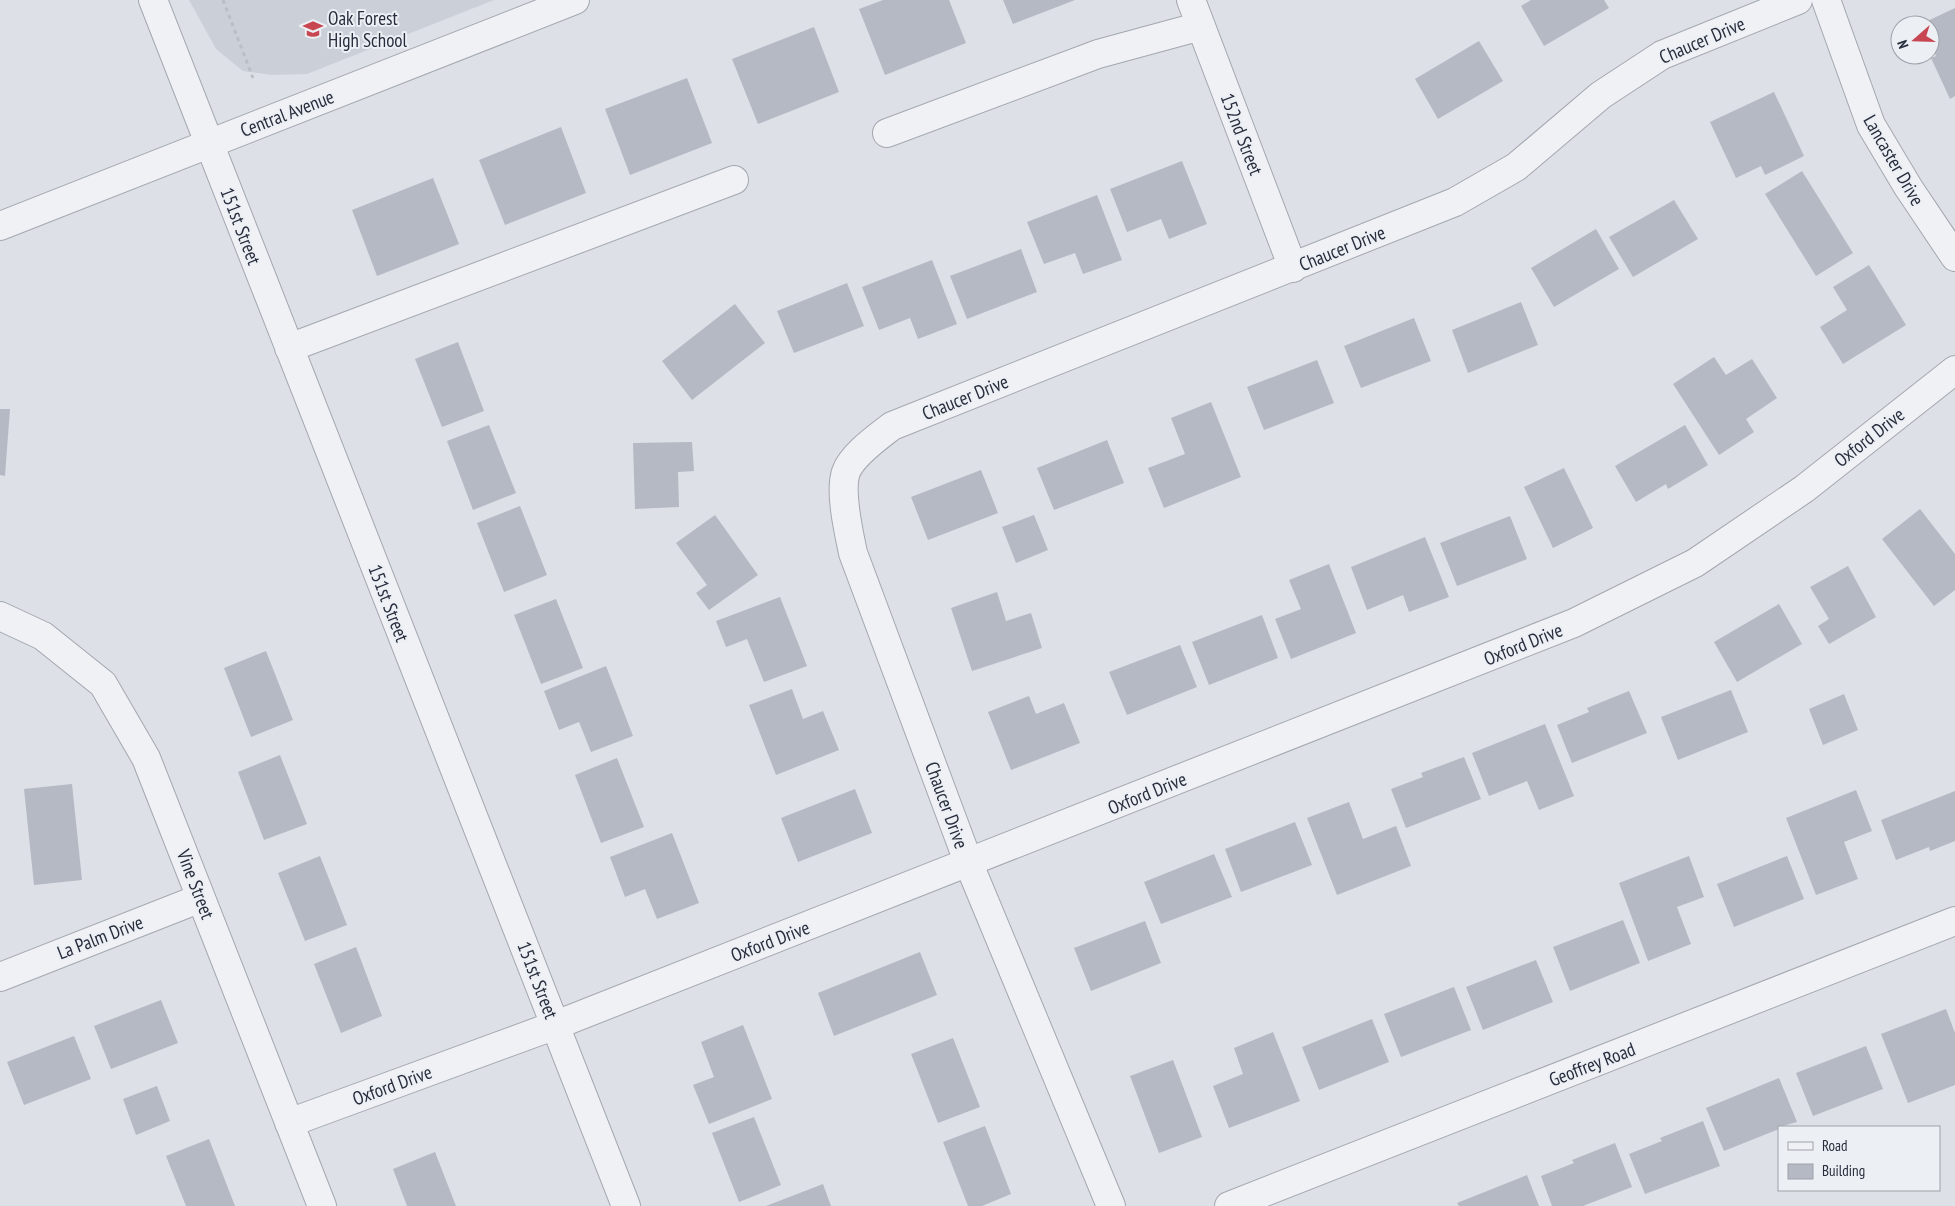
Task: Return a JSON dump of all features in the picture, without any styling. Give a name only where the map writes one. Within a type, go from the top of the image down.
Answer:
[{"type":"street","name":"151st Street","points":[[153,0],[626,1206]]},
{"type":"street","name":"Central Avenue","points":[[0,226],[575,0]]},
{"type":"street","name":"152nd Street","points":[[1190,0],[1293,268]]},
{"type":"street","name":"Chaucer Drive","points":[[1111,1206],[969,864],[853,553],[844,511],[846,472],[866,445],[892,426],[1455,202],[1516,168],[1601,95],[1662,55],[1798,0]]},
{"type":"street","name":"Lancaster Drive","points":[[1826,0],[1870,125],[1908,187],[1955,257]]},
{"type":"street","points":[[887,133],[1098,54],[1201,26]]},
{"type":"street","points":[[289,348],[734,180]]},
{"type":"street","name":"Oxford Drive","points":[[289,1123],[556,1025],[969,864],[1574,623],[1695,563],[1804,489],[1955,370]]},
{"type":"street","name":"Vine Street","points":[[0,616],[43,636],[103,684],[146,758],[322,1206]]},
{"type":"street","name":"La Palm Drive","points":[[0,977],[201,898]]},
{"type":"street","name":"Geoffrey Road","points":[[1229,1206],[1955,921]]},
{"type":"path","points":[[223,0],[253,78]]},
{"type":"shaded area","name":"Oak Forest High School","points":[[189,0],[494,0],[307,74],[272,75],[243,71],[216,49]]},
{"type":"building","points":[[883,0],[949,0],[966,43],[885,75],[859,9]]},
{"type":"building","points":[[1003,0],[1075,0],[1013,24]]},
{"type":"building","points":[[1531,0],[1604,0],[1609,8],[1544,46],[1521,6]]},
{"type":"building","points":[[1955,8],[1955,96],[1950,99],[1934,65],[1940,65],[1940,15]]},
{"type":"building","points":[[814,27],[839,92],[758,124],[732,59]]},
{"type":"building","points":[[1479,41],[1503,81],[1438,119],[1415,79]]},
{"type":"building","points":[[687,78],[712,143],[630,175],[605,109]]},
{"type":"building","points":[[1774,92],[1804,156],[1765,175],[1761,166],[1736,178],[1710,122]]},
{"type":"building","points":[[561,127],[586,193],[505,225],[479,160]]},
{"type":"building","points":[[1182,161],[1207,224],[1169,239],[1161,219],[1127,232],[1110,189]]},
{"type":"building","points":[[1802,171],[1853,253],[1816,276],[1765,194]]},
{"type":"building","points":[[433,178],[459,244],[377,276],[352,210]]},
{"type":"building","points":[[1097,195],[1122,260],[1083,274],[1075,253],[1044,264],[1027,222]]},
{"type":"building","points":[[1674,200],[1698,239],[1633,277],[1609,237]]},
{"type":"building","points":[[1596,229],[1619,269],[1554,307],[1531,268]]},
{"type":"building","points":[[1021,249],[1037,292],[967,319],[950,276]]},
{"type":"building","points":[[932,260],[957,324],[918,339],[910,318],[879,330],[862,287]]},
{"type":"building","points":[[1869,265],[1906,325],[1843,364],[1820,327],[1847,310],[1833,287]]},
{"type":"building","points":[[847,283],[864,326],[794,353],[777,311]]},
{"type":"building","points":[[1521,302],[1538,345],[1468,373],[1452,330]]},
{"type":"building","points":[[735,304],[765,343],[692,400],[662,361]]},
{"type":"building","points":[[1414,318],[1431,361],[1361,388],[1344,346]]},
{"type":"building","points":[[458,342],[484,411],[442,427],[415,359]]},
{"type":"building","points":[[1714,357],[1726,375],[1752,359],[1777,398],[1746,419],[1754,432],[1719,455],[1673,384]]},
{"type":"building","points":[[1317,360],[1334,403],[1264,430],[1247,387]]},
{"type":"building","points":[[1211,402],[1241,477],[1164,508],[1148,468],[1185,454],[1171,418]]},
{"type":"building","points":[[0,409],[10,409],[5,476],[0,475]]},
{"type":"building","points":[[489,425],[516,493],[473,510],[447,441]]},
{"type":"building","points":[[1685,425],[1708,465],[1668,489],[1666,484],[1636,502],[1615,466]]},
{"type":"building","points":[[1107,440],[1124,483],[1054,510],[1037,468]]},
{"type":"building","points":[[692,442],[694,471],[678,472],[679,507],[635,509],[633,443]]},
{"type":"building","points":[[1564,468],[1593,528],[1553,548],[1524,487]]},
{"type":"building","points":[[981,470],[998,513],[928,540],[911,497]]},
{"type":"building","points":[[520,506],[547,575],[504,592],[477,523]]},
{"type":"building","points":[[1920,509],[1955,554],[1955,590],[1934,606],[1882,539]]},
{"type":"building","points":[[715,515],[758,575],[709,610],[696,593],[707,585],[676,543]]},
{"type":"building","points":[[1034,515],[1048,550],[1016,563],[1002,527]]},
{"type":"building","points":[[1510,516],[1527,559],[1457,586],[1440,543]]},
{"type":"building","points":[[1425,537],[1449,597],[1409,612],[1403,595],[1367,610],[1351,567]]},
{"type":"building","points":[[1329,564],[1356,633],[1291,659],[1275,619],[1301,609],[1289,580]]},
{"type":"building","points":[[1848,566],[1876,617],[1829,644],[1818,626],[1829,619],[1810,587]]},
{"type":"building","points":[[997,592],[1006,621],[1031,613],[1042,648],[972,671],[951,608]]},
{"type":"building","points":[[780,597],[807,666],[764,682],[747,639],[726,647],[716,621]]},
{"type":"building","points":[[556,599],[583,668],[541,684],[514,615]]},
{"type":"building","points":[[1779,604],[1802,644],[1737,682],[1714,642]]},
{"type":"building","points":[[1262,615],[1278,658],[1209,685],[1192,642]]},
{"type":"building","points":[[1180,645],[1197,687],[1127,715],[1109,672]]},
{"type":"building","points":[[266,651],[293,720],[251,737],[224,668]]},
{"type":"building","points":[[606,666],[633,736],[591,752],[579,722],[559,730],[544,691]]},
{"type":"building","points":[[792,689],[803,719],[823,711],[839,750],[776,775],[749,705]]},
{"type":"building","points":[[1731,690],[1748,732],[1678,760],[1661,717]]},
{"type":"building","points":[[1629,691],[1647,733],[1572,763],[1557,725],[1589,712],[1587,708]]},
{"type":"building","points":[[1844,694],[1858,730],[1823,745],[1809,709]]},
{"type":"building","points":[[1029,696],[1036,714],[1064,703],[1080,743],[1011,770],[988,712]]},
{"type":"building","points":[[1545,724],[1574,796],[1539,810],[1527,781],[1489,796],[1472,753]]},
{"type":"building","points":[[280,755],[307,824],[264,840],[238,772]]},
{"type":"building","points":[[1464,757],[1481,799],[1406,828],[1391,789],[1423,777],[1421,773]]},
{"type":"building","points":[[617,758],[644,827],[601,843],[575,775]]},
{"type":"building","points":[[72,784],[82,880],[34,885],[24,789]]},
{"type":"building","points":[[855,789],[872,833],[798,862],[781,818]]},
{"type":"building","points":[[1856,790],[1872,831],[1844,842],[1858,879],[1816,895],[1786,818]]},
{"type":"building","points":[[1955,791],[1955,841],[1930,851],[1929,847],[1896,860],[1881,820]]},
{"type":"building","points":[[1349,802],[1363,839],[1396,826],[1411,866],[1337,895],[1307,818]]},
{"type":"building","points":[[1295,822],[1312,865],[1241,892],[1225,849]]},
{"type":"building","points":[[672,833],[699,903],[657,919],[645,889],[625,897],[610,857]]},
{"type":"building","points":[[1214,854],[1232,897],[1161,924],[1144,882]]},
{"type":"building","points":[[320,856],[347,925],[305,941],[278,873]]},
{"type":"building","points":[[1689,856],[1704,897],[1677,907],[1691,944],[1648,961],[1619,883]]},
{"type":"building","points":[[1787,856],[1804,899],[1734,927],[1717,884]]},
{"type":"building","points":[[1623,920],[1640,963],[1570,991],[1553,947]]},
{"type":"building","points":[[1145,921],[1161,963],[1091,991],[1074,948]]},
{"type":"building","points":[[356,947],[382,1016],[341,1033],[314,964]]},
{"type":"building","points":[[920,952],[937,995],[834,1036],[818,993]]},
{"type":"building","points":[[1536,960],[1553,1002],[1483,1030],[1466,987]]},
{"type":"building","points":[[1454,987],[1471,1030],[1401,1057],[1384,1014]]},
{"type":"building","points":[[161,1000],[178,1043],[111,1069],[94,1026]]},
{"type":"building","points":[[1946,1009],[1955,1033],[1955,1085],[1908,1103],[1881,1034]]},
{"type":"building","points":[[1372,1019],[1389,1062],[1319,1090],[1302,1047]]},
{"type":"building","points":[[743,1025],[772,1099],[709,1124],[693,1085],[714,1077],[701,1042]]},
{"type":"building","points":[[1273,1032],[1300,1101],[1229,1128],[1213,1086],[1243,1074],[1234,1048]]},
{"type":"building","points":[[74,1036],[91,1079],[24,1105],[7,1062]]},
{"type":"building","points":[[953,1038],[980,1107],[938,1123],[911,1054]]},
{"type":"building","points":[[1866,1046],[1883,1089],[1813,1116],[1796,1073]]},
{"type":"building","points":[[1173,1060],[1202,1137],[1159,1153],[1130,1076]]},
{"type":"building","points":[[1779,1078],[1797,1122],[1778,1126],[1778,1129],[1724,1151],[1706,1108]]},
{"type":"building","points":[[157,1086],[170,1121],[136,1135],[123,1099]]},
{"type":"building","points":[[754,1117],[781,1185],[739,1202],[712,1133]]},
{"type":"building","points":[[1703,1121],[1720,1166],[1645,1194],[1629,1154],[1662,1141],[1660,1138]]},
{"type":"building","points":[[985,1126],[1011,1194],[982,1206],[968,1206],[943,1142]]},
{"type":"building","points":[[209,1139],[235,1206],[186,1206],[166,1156]]},
{"type":"building","points":[[1615,1143],[1632,1187],[1583,1206],[1552,1206],[1541,1176],[1574,1163],[1572,1160]]},
{"type":"building","points":[[435,1152],[456,1206],[407,1206],[393,1169]]},
{"type":"building","points":[[1527,1175],[1539,1206],[1459,1206],[1457,1203]]},
{"type":"building","points":[[823,1184],[831,1206],[766,1206]]},
{"type":"place","name":"Oak Forest High School","points":[[313,29]]}]
